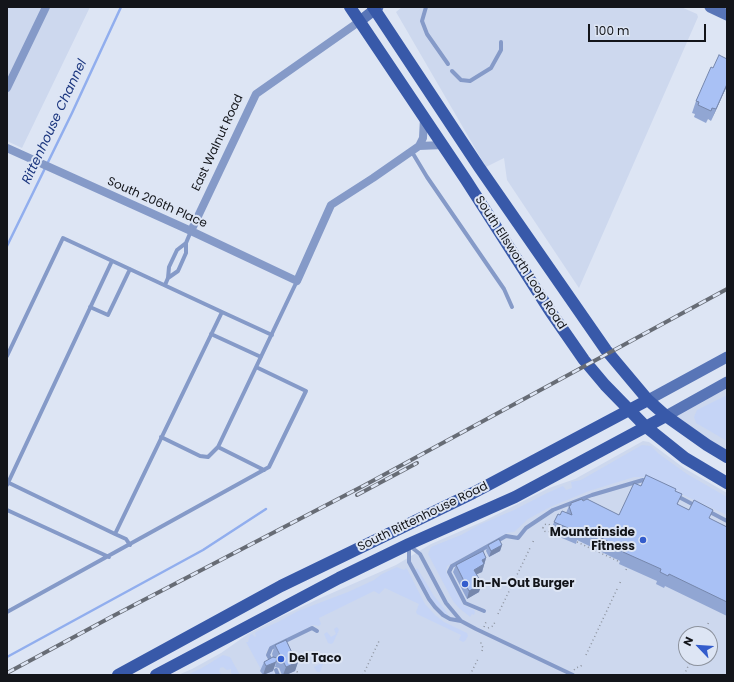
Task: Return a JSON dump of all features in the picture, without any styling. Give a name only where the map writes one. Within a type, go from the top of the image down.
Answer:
[{"type":"main road","name":"South Ellsworth Loop Road","points":[[350,7],[443,145],[572,343],[605,385],[645,426],[685,458],[727,483]]},
{"type":"main road","points":[[710,7],[727,15]]},
{"type":"main road","name":"South Ellsworth Loop Road","points":[[376,8],[484,174],[591,330],[626,376],[648,400],[666,416],[707,445],[727,456]]},
{"type":"main road","name":"East Walnut Road","points":[[360,21],[376,8]]},
{"type":"main road","name":"South Rittenhouse Road","points":[[118,675],[128,672],[281,586],[473,493],[727,357]]},
{"type":"main road","name":"South Rittenhouse Road","points":[[156,675],[332,582],[409,544],[515,497],[727,382]]},
{"type":"main road","points":[[401,527],[409,544]]},
{"type":"main road","points":[[228,636],[233,621],[272,600],[281,586]]},
{"type":"street","points":[[7,88],[46,7]]},
{"type":"street","name":"East Walnut Road","points":[[191,231],[256,94],[360,21]]},
{"type":"street","points":[[297,281],[331,205],[374,178],[419,146],[423,138],[424,118]]},
{"type":"street","points":[[419,146],[443,145]]},
{"type":"street","name":"South 206th Place","points":[[7,148],[191,231],[297,281]]},
{"type":"lane","points":[[426,7],[422,21],[428,34],[448,64]]},
{"type":"lane","points":[[452,71],[460,80],[470,81],[491,68],[501,50],[501,42]]},
{"type":"lane","points":[[412,152],[427,177],[504,289],[512,306]]},
{"type":"lane","points":[[168,278],[178,271],[186,253],[186,243],[191,231]]},
{"type":"lane","points":[[7,356],[63,238],[272,334]]},
{"type":"lane","points":[[165,285],[168,278],[169,267],[177,250],[186,243]]},
{"type":"lane","points":[[112,261],[7,483],[126,539],[130,545]]},
{"type":"lane","points":[[90,307],[108,315],[130,269]]},
{"type":"lane","points":[[161,437],[200,456],[208,457],[218,447],[297,281]]},
{"type":"lane","points":[[115,534],[222,312]]},
{"type":"lane","points":[[211,334],[261,357]]},
{"type":"lane","points":[[7,612],[109,557],[269,467],[306,391],[256,367]]},
{"type":"lane","points":[[218,447],[264,470]]},
{"type":"lane","points":[[484,611],[465,603],[448,572],[449,568],[506,536],[518,538],[526,528],[553,510],[592,495],[643,480],[650,484]]},
{"type":"lane","points":[[671,494],[699,507]]},
{"type":"lane","points":[[7,510],[109,557]]},
{"type":"lane","points":[[706,510],[727,521]]},
{"type":"lane","points":[[409,544],[409,562],[429,600],[443,615],[450,619],[461,621]]},
{"type":"lane","points":[[409,544],[420,554],[446,603],[461,621],[476,630],[573,675]]},
{"type":"lane","points":[[273,664],[268,654],[271,648],[312,628],[317,631]]},
{"type":"lane","points":[[276,670],[278,675]]},
{"type":"path","points":[[539,528],[543,528],[546,532],[551,530],[551,526],[547,523],[543,528]]},
{"type":"path","points":[[577,542],[620,562]]},
{"type":"path","points":[[498,614],[531,546]]},
{"type":"path","points":[[586,655],[618,587]]},
{"type":"path","points":[[487,629],[488,627],[493,626],[495,622]]},
{"type":"path","points":[[363,675],[380,639]]},
{"type":"path","points":[[482,640],[480,643],[483,648],[482,651]]},
{"type":"path","points":[[470,675],[478,659]]},
{"type":"path","points":[[574,670],[581,666],[582,663]]},
{"type":"path","points":[[294,668],[299,675]]},
{"type":"shaded area","points":[[7,7],[90,7],[22,148],[7,141]]},
{"type":"shaded area","points":[[402,7],[681,7],[697,14],[698,17],[579,288],[507,180],[504,158],[486,167],[396,12]]},
{"type":"shaded area","points":[[727,382],[727,457],[666,416]]},
{"type":"shaded area","points":[[727,395],[727,441],[696,423],[694,417],[697,410]]},
{"type":"shaded area","points":[[643,441],[649,442],[684,468],[727,493],[727,675],[178,675],[221,653],[248,634],[278,618],[396,565],[431,544],[484,521],[549,488],[575,479]]},
{"type":"shaded area","points":[[642,445],[651,446],[659,454],[687,474],[727,497],[727,515],[644,477],[634,477],[589,491],[550,507],[528,519],[514,532],[507,533],[447,566],[446,572],[463,605],[474,610],[474,615],[472,614],[470,617],[459,608],[453,601],[428,554],[431,547],[461,535],[481,524],[563,486],[566,490],[572,488],[571,482],[581,480]]},
{"type":"shaded area","points":[[397,567],[404,570],[406,568],[407,569],[425,604],[435,615],[444,622],[467,633],[468,636],[465,641],[463,642],[459,640],[461,635],[417,614],[416,612],[419,604],[385,588],[379,594],[374,591],[319,618],[321,624],[319,626],[313,625],[269,647],[266,652],[266,657],[275,675],[265,675],[263,673],[246,642],[248,642],[250,635],[252,634],[255,637],[255,633],[258,631],[298,611],[348,592]]},
{"type":"shaded area","points":[[417,568],[434,596],[449,616],[433,601],[415,570]]},
{"type":"shaded area","points":[[337,627],[339,630],[333,643],[328,643],[324,634],[327,632],[331,637],[336,634],[334,629]]},
{"type":"shaded area","points":[[223,655],[230,657],[240,675],[233,675],[231,673],[231,669],[227,670],[223,667],[220,668],[219,672],[223,675],[187,675],[202,668]]},
{"type":"shaded area","points":[[324,658],[325,659],[320,672],[317,672],[314,667],[320,664],[319,661]]},
{"type":"building","points":[[719,55],[727,59],[727,84],[716,109],[712,108],[711,111],[698,105],[699,102],[696,101],[711,67],[713,68]]},
{"type":"building","points":[[646,475],[676,489],[675,491],[682,494],[677,504],[689,510],[694,500],[713,510],[709,518],[727,527],[727,602],[669,574],[668,576],[660,572],[661,569],[623,552],[624,549],[582,529],[580,533],[554,522],[558,514],[560,515],[562,511],[572,515],[569,506],[571,503],[582,499],[583,501],[587,499],[619,515],[634,483],[641,486]]},
{"type":"building","points":[[499,539],[502,545],[491,551],[488,545]]},
{"type":"building","points":[[483,551],[486,558],[482,560],[484,564],[474,570],[482,584],[469,591],[456,565]]},
{"type":"building","points":[[286,640],[298,662],[286,667],[282,659],[278,658],[280,655],[275,645]]},
{"type":"building","points":[[273,657],[277,658],[276,662],[266,666],[264,662]]},
{"type":"waterway","name":"Rittenhouse Channel","points":[[7,246],[72,113],[121,7]]},
{"type":"waterway","points":[[7,657],[203,550],[266,509]]},
{"type":"railway","points":[[7,673],[365,485],[727,289]]},
{"type":"railway","points":[[357,495],[417,463]]},
{"type":"place","name":"Mountainside Fitness","points":[[643,540]]},
{"type":"place","name":"In-N-Out Burger","points":[[465,584]]},
{"type":"place","name":"Del Taco","points":[[281,659]]}]
